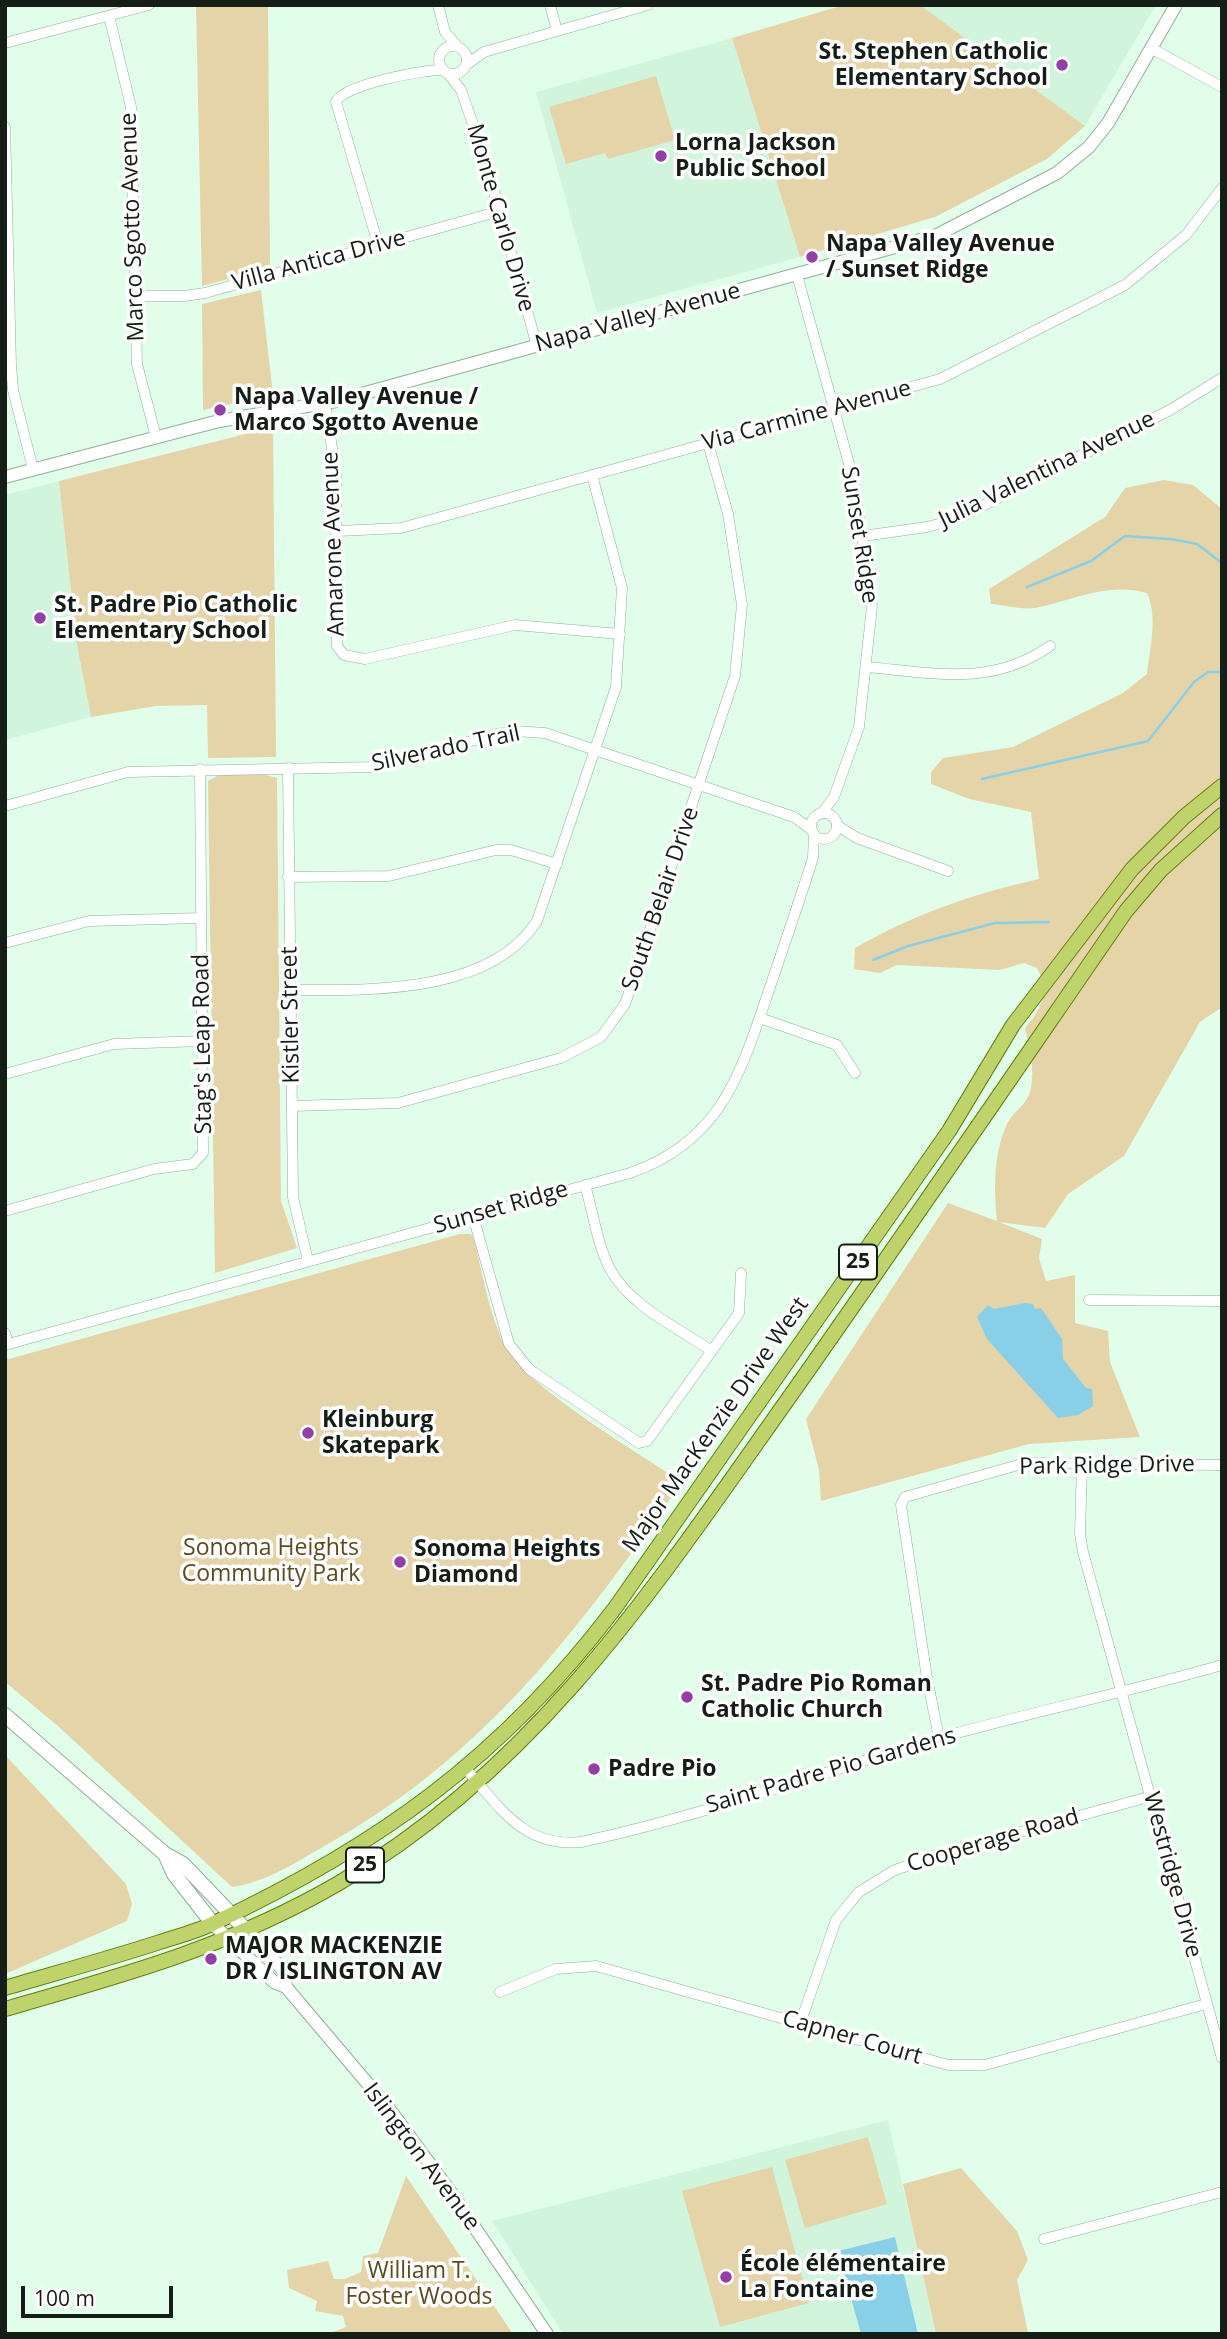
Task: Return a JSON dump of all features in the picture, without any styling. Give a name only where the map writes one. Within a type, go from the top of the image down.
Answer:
[{"type":"main road","name":"Major MacKenzie Drive West","points":[[5,1988],[213,1924],[231,1912],[296,1883],[363,1845],[465,1768],[510,1729],[555,1684],[615,1608],[949,1131],[1013,1026],[1095,915],[1132,869],[1184,817],[1222,786]]},
{"type":"main road","name":"Major MacKenzie Drive West","points":[[5,2009],[151,1967],[230,1938],[342,1881],[429,1821],[477,1783],[550,1715],[620,1631],[706,1516],[1126,911],[1161,870],[1222,815]]},
{"type":"main road","name":"Islington Avenue","points":[[5,1715],[166,1854],[183,1864],[247,1931]]},
{"type":"main road","name":"Islington Avenue","points":[[166,1854],[174,1874],[213,1924]]},
{"type":"street","points":[[5,43],[149,5]]},
{"type":"street","points":[[438,5],[445,32],[439,63],[445,71]]},
{"type":"street","points":[[550,5],[557,31]]},
{"type":"street","points":[[378,244],[336,102],[345,92],[423,70],[457,73],[484,52],[648,5]]},
{"type":"street","name":"Napa Valley Avenue","points":[[5,477],[236,417],[324,403],[936,236],[1057,173],[1100,135],[1176,5]]},
{"type":"street","name":"Marco Sgotto Avenue","points":[[109,16],[131,107],[137,364],[156,437]]},
{"type":"street","points":[[445,32],[467,55],[465,67]]},
{"type":"street","points":[[423,70],[441,53],[459,47],[484,52]]},
{"type":"street","points":[[1151,48],[1222,88]]},
{"type":"street","name":"Monte Carlo Drive","points":[[461,90],[465,67]]},
{"type":"street","name":"Monte Carlo Drive","points":[[445,71],[461,90],[500,211],[537,346]]},
{"type":"street","points":[[5,127],[12,378],[33,470]]},
{"type":"street","name":"Via Carmine Avenue","points":[[338,531],[390,530],[940,379],[1125,285],[1186,235],[1222,188]]},
{"type":"street","name":"Villa Antica Drive","points":[[137,296],[194,295],[500,211]]},
{"type":"street","name":"Sunset Ridge","points":[[797,275],[854,482],[872,606],[859,727],[834,797],[834,831],[813,858]]},
{"type":"street","name":"Julia Valentina Avenue","points":[[863,536],[927,527],[957,519],[1170,411],[1222,378]]},
{"type":"street","name":"Amarone Avenue","points":[[324,403],[336,474],[337,646],[344,655],[365,659],[515,625],[620,634]]},
{"type":"street","name":"South Belair Drive","points":[[292,1106],[407,1101],[561,1058],[601,1037],[625,1004],[734,676],[741,606],[728,514],[708,443]]},
{"type":"street","points":[[290,990],[400,989],[488,965],[513,949],[531,931],[541,911],[616,687],[622,588],[592,475]]},
{"type":"street","points":[[867,667],[975,675],[1028,661],[1050,646]]},
{"type":"street","name":"Silverado Trail","points":[[5,806],[128,772],[382,766],[515,731],[545,733],[794,817],[813,832],[834,831]]},
{"type":"street","name":"Kistler Street","points":[[288,768],[294,1205],[308,1261]]},
{"type":"street","name":"Stag's Leap Road","points":[[5,1211],[154,1169],[193,1164],[199,1159],[204,1139],[200,769]]},
{"type":"street","name":"Sunset Ridge","points":[[6,1341],[585,1185],[648,1166],[678,1150],[696,1136],[733,1089],[760,1018],[813,858],[813,832],[819,815],[834,797]]},
{"type":"street","points":[[819,815],[830,814],[834,831],[948,871]]},
{"type":"street","name":"Silverado Trail","points":[[794,817],[819,815]]},
{"type":"street","points":[[289,877],[389,876],[496,849],[511,850],[557,864]]},
{"type":"street","points":[[5,943],[89,921],[201,918]]},
{"type":"street","points":[[760,1018],[837,1045],[855,1073]]},
{"type":"street","points":[[5,1074],[114,1044],[203,1041]]},
{"type":"street","points":[[585,1185],[606,1258],[617,1279],[635,1298],[712,1351]]},
{"type":"street","points":[[473,1216],[509,1344],[529,1369],[639,1443],[647,1441],[739,1312],[741,1273]]},
{"type":"street","points":[[1089,1300],[1222,1301]]},
{"type":"street","name":"Park Ridge Drive","points":[[939,1738],[926,1678],[901,1505],[905,1497],[1025,1463],[1222,1465]]},
{"type":"street","name":"Westridge Drive","points":[[1083,1464],[1082,1543],[1222,2058]]},
{"type":"street","name":"Saint Padre Pio Gardens","points":[[465,1768],[516,1826],[546,1839],[571,1843],[836,1772],[939,1738],[1122,1694],[1222,1665]]},
{"type":"street","name":"Cooperage Road","points":[[800,2024],[836,1920],[859,1892],[893,1871],[936,1855],[1152,1796]]},
{"type":"street","name":"Islington Avenue","points":[[213,1924],[274,1982],[286,1987],[390,2110],[452,2194],[547,2334]]},
{"type":"street","name":"Islington Avenue","points":[[247,1931],[284,1971],[286,1987]]},
{"type":"street","name":"Capner Court","points":[[500,1992],[556,1969],[596,1966],[948,2065],[985,2065],[1206,2004]]},
{"type":"street","points":[[1044,2239],[1222,2192]]},
{"type":"shaded area","name":"St. Stephen Catholic Elementary School","points":[[920,5],[1156,5],[1085,126]]},
{"type":"shaded area","name":"Lorna Jackson Public School","points":[[732,38],[800,257],[597,313],[536,92]]},
{"type":"shaded area","name":"St. Padre Pio Catholic Elementary School","points":[[59,481],[77,645],[91,717],[5,740],[5,495]]},
{"type":"shaded area","name":"École élémentaire La Fontaine","points":[[888,2120],[936,2334],[563,2334],[492,2221]]},
{"type":"green space","points":[[196,5],[268,5],[270,268],[202,286]]},
{"type":"green space","points":[[844,5],[920,5],[1085,126],[1047,159],[935,217],[800,257],[732,38]]},
{"type":"green space","points":[[656,76],[675,140],[608,159],[605,153],[566,164],[549,107]]},
{"type":"green space","points":[[261,290],[273,395],[203,410],[202,304]]},
{"type":"green space","points":[[273,427],[276,757],[208,758],[207,705],[156,706],[91,717],[77,645],[59,481]]},
{"type":"green space","points":[[1164,480],[1193,485],[1222,509],[1222,1007],[1200,1022],[1124,1156],[1068,1194],[1045,1228],[999,1222],[1042,1239],[1039,1258],[1046,1281],[1075,1275],[1075,1323],[1108,1331],[1110,1362],[1140,1437],[1029,1444],[821,1501],[819,1470],[806,1419],[948,1203],[997,1221],[995,1184],[999,1148],[1007,1124],[1029,1094],[1032,1066],[1025,1028],[1040,1007],[1043,992],[1037,968],[1024,963],[1000,970],[897,965],[880,973],[854,969],[855,948],[944,906],[1039,879],[1031,812],[969,799],[931,784],[931,772],[943,758],[1013,747],[1123,693],[1147,674],[1153,623],[1147,593],[1132,590],[1104,591],[1035,608],[1025,608],[991,604],[989,589],[1105,517],[1125,488]]},
{"type":"green space","points":[[219,775],[266,775],[277,778],[281,1201],[297,1248],[215,1273],[208,781]]},
{"type":"green space","name":"Sonoma Heights Community Park","points":[[460,1234],[471,1234],[473,1237],[496,1323],[507,1349],[519,1365],[587,1420],[682,1482],[567,1637],[483,1729],[436,1770],[384,1809],[282,1870],[258,1881],[232,1887],[59,1727],[5,1682],[5,1360]]},
{"type":"green space","points":[[5,1755],[126,1884],[132,1904],[127,1921],[5,1974]]},
{"type":"green space","points":[[868,2137],[887,2204],[805,2228],[785,2160]]},
{"type":"green space","points":[[772,2167],[809,2303],[720,2327],[682,2191]]},
{"type":"green space","points":[[961,2168],[1017,2231],[1028,2260],[1017,2280],[1028,2333],[936,2334],[903,2184]]},
{"type":"green space","name":"William T. Foster Woods","points":[[406,2176],[513,2334],[328,2334],[346,2327],[343,2316],[315,2311],[317,2301],[289,2288],[287,2270],[328,2261],[334,2279],[345,2279],[361,2272],[363,2256],[378,2253]]},
{"type":"water","points":[[1033,1304],[1035,1309],[1041,1308],[1062,1339],[1063,1359],[1086,1388],[1092,1389],[1093,1406],[1078,1415],[1058,1418],[987,1339],[977,1317],[988,1305],[994,1309]]},
{"type":"water","points":[[895,2237],[918,2334],[861,2334],[838,2251]]},
{"type":"waterway","points":[[1027,587],[1091,561],[1125,536],[1197,544],[1222,563]]},
{"type":"waterway","points":[[982,779],[1148,741],[1194,682],[1208,672],[1222,672]]},
{"type":"waterway","points":[[873,960],[908,946],[995,923],[1049,922]]},
{"type":"place","name":"St. Stephen Catholic Elementary School","points":[[1062,65]]},
{"type":"place","name":"Lorna Jackson Public School","points":[[661,156]]},
{"type":"place","name":"Napa Valley Avenue / Sunset Ridge","points":[[812,257]]},
{"type":"place","name":"Napa Valley Avenue / Marco Sgotto Avenue","points":[[220,410]]},
{"type":"place","name":"St. Padre Pio Catholic Elementary School","points":[[40,618]]},
{"type":"place","name":"Kleinburg Skatepark","points":[[308,1433]]},
{"type":"place","name":"Sonoma Heights Diamond","points":[[400,1562]]},
{"type":"place","name":"St. Padre Pio Roman Catholic Church","points":[[687,1697]]},
{"type":"place","name":"Padre Pio","points":[[594,1769]]},
{"type":"place","name":"MAJOR MACKENZIE DR / ISLINGTON AV","points":[[211,1959]]},
{"type":"place","name":"École élémentaire La Fontaine","points":[[726,2277]]}]
